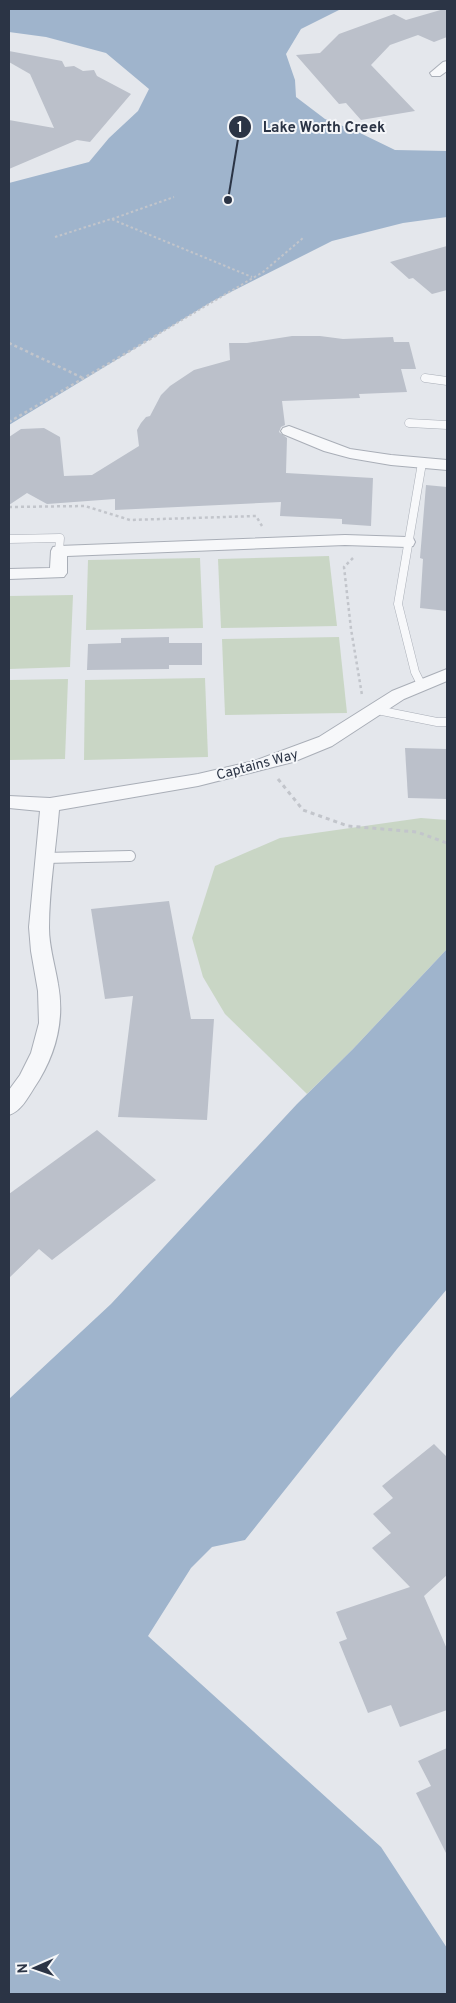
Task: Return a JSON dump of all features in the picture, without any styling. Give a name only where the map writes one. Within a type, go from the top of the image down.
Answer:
[{"type":"street","points":[[436,73],[447,65]]},
{"type":"street","points":[[289,431],[323,445],[358,455],[447,465]]},
{"type":"street","points":[[9,574],[58,573],[60,552],[345,540],[407,542]]},
{"type":"street","name":"Captains Way","points":[[9,802],[50,805],[244,770],[281,760],[317,746],[348,730],[396,696],[421,684],[447,675]]},
{"type":"street","points":[[9,1106],[24,1088],[39,1061],[48,1034],[50,993],[39,928],[50,805]]},
{"type":"lane","points":[[425,378],[447,382]]},
{"type":"lane","points":[[409,423],[447,425]]},
{"type":"lane","points":[[421,684],[415,672],[398,604],[407,542],[422,463]]},
{"type":"lane","points":[[9,539],[60,538],[60,552]]},
{"type":"lane","points":[[377,710],[437,722],[447,722]]},
{"type":"lane","points":[[46,858],[130,856]]},
{"type":"path","points":[[55,237],[174,196]]},
{"type":"path","points":[[111,219],[252,278]]},
{"type":"path","points":[[9,422],[263,272],[303,238]]},
{"type":"path","points":[[9,343],[82,378]]},
{"type":"path","points":[[9,508],[85,506],[130,520],[256,516],[265,532],[266,543]]},
{"type":"green space","points":[[329,556],[337,626],[221,628],[218,559]]},
{"type":"green space","points":[[200,558],[203,628],[86,630],[88,560]]},
{"type":"green space","points":[[73,595],[70,667],[9,669],[9,596]]},
{"type":"green space","points":[[339,637],[347,713],[225,715],[222,639]]},
{"type":"green space","points":[[205,678],[208,757],[84,760],[85,680]]},
{"type":"green space","points":[[68,679],[65,759],[9,760],[9,680]]},
{"type":"green space","points":[[421,818],[447,820],[447,949],[353,1049],[307,1094],[225,1014],[203,977],[192,938],[215,866],[280,838]]},
{"type":"water","points":[[9,9],[341,9],[301,29],[286,54],[295,80],[296,97],[325,119],[395,150],[447,151],[447,217],[403,223],[332,241],[213,301],[9,425],[9,183],[89,162],[109,138],[138,111],[149,89],[106,53],[46,37],[9,32]]},
{"type":"water","points":[[447,949],[447,1289],[245,1540],[212,1547],[191,1568],[148,1636],[381,1847],[447,1948],[447,1994],[9,1994],[9,1399],[111,1304],[297,1104],[353,1049]]},
{"type":"building","points":[[447,9],[447,37],[434,42],[418,35],[390,45],[371,65],[415,111],[361,120],[346,103],[339,104],[296,55],[320,53],[339,34],[394,14],[406,20]]},
{"type":"building","points":[[9,51],[62,61],[65,67],[74,66],[83,71],[94,70],[97,76],[131,94],[90,142],[77,140],[9,169],[9,120],[54,128],[30,74],[9,62]]},
{"type":"building","points":[[447,246],[447,290],[432,294],[413,278],[409,279],[390,262]]},
{"type":"building","points":[[292,336],[320,336],[343,339],[393,337],[394,342],[409,342],[416,369],[401,369],[407,392],[359,394],[360,398],[282,401],[285,425],[281,427],[279,432],[287,438],[286,473],[373,478],[371,526],[342,524],[342,519],[280,516],[281,502],[115,510],[115,499],[47,504],[27,493],[9,505],[9,437],[21,429],[44,428],[60,437],[64,476],[92,475],[139,446],[137,430],[146,417],[150,416],[161,395],[170,386],[194,370],[230,360],[229,343],[247,343]]},
{"type":"building","points":[[426,485],[447,487],[447,611],[420,608],[423,559],[420,558]]},
{"type":"building","points":[[169,637],[169,643],[202,643],[202,665],[169,665],[169,669],[87,670],[88,644],[121,643],[121,638]]},
{"type":"building","points":[[405,748],[447,749],[447,799],[408,798]]},
{"type":"building","points":[[169,901],[191,1019],[214,1019],[207,1120],[118,1117],[133,996],[105,999],[91,909]]},
{"type":"building","points":[[97,1130],[156,1180],[52,1260],[39,1249],[9,1278],[9,1194]]},
{"type":"building","points":[[434,1444],[447,1457],[447,1575],[424,1596],[447,1649],[447,1710],[400,1727],[391,1705],[368,1713],[339,1642],[347,1639],[336,1612],[410,1587],[372,1548],[391,1533],[373,1514],[393,1498],[382,1486]]},
{"type":"building","points":[[447,1748],[447,1855],[416,1793],[431,1786],[418,1761]]},
{"type":"place","name":"Lake Worth Creek","points":[[228,200]]}]
